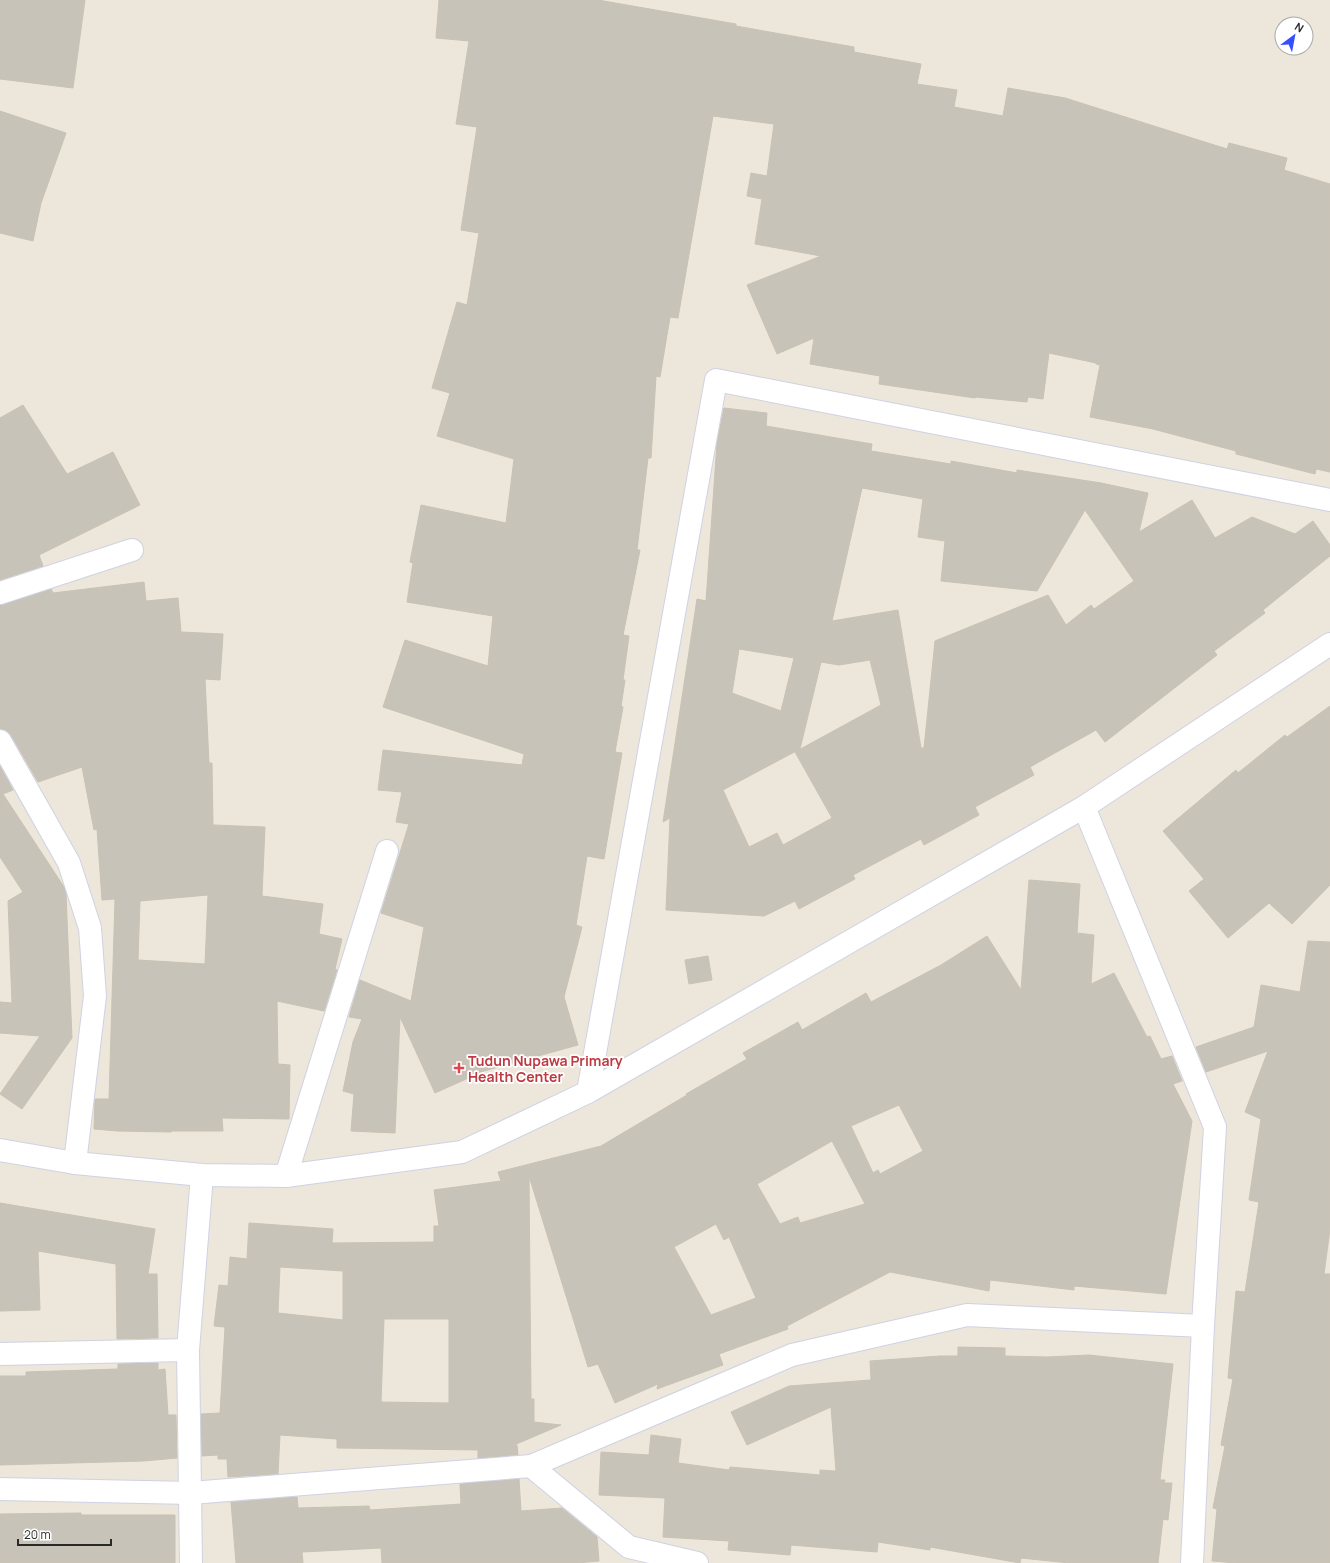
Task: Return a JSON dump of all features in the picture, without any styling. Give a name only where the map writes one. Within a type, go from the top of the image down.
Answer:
[{"type":"street","points":[[588,1092],[716,380],[1330,500]]},
{"type":"street","points":[[0,593],[132,550]]},
{"type":"street","points":[[0,1150],[76,1163],[202,1175],[286,1176],[462,1152],[588,1092],[1084,807],[1330,644]]},
{"type":"street","points":[[0,742],[70,863],[90,928],[96,996],[76,1163]]},
{"type":"street","points":[[1084,807],[1215,1127],[1203,1326],[1192,1563]]},
{"type":"street","points":[[286,1176],[387,851]]},
{"type":"street","points":[[192,1563],[188,1350],[202,1175]]},
{"type":"street","points":[[0,1489],[191,1493],[531,1466],[792,1355],[967,1316],[1203,1326]]},
{"type":"street","points":[[0,1354],[188,1350]]},
{"type":"street","points":[[531,1466],[629,1547],[697,1563]]},
{"type":"building","points":[[0,0],[85,0],[73,88],[0,79]]},
{"type":"building","points":[[439,0],[598,0],[736,24],[736,26],[854,47],[854,52],[921,64],[917,84],[957,90],[954,107],[1003,116],[1008,88],[1065,98],[1227,149],[1229,143],[1287,158],[1284,170],[1330,184],[1330,472],[1316,469],[1315,474],[1236,454],[1236,451],[1153,429],[1090,417],[1100,365],[1096,363],[1049,353],[1043,399],[1028,397],[1027,402],[975,398],[879,384],[880,376],[810,364],[814,338],[777,354],[747,285],[821,256],[755,244],[762,199],[747,196],[751,173],[767,176],[774,124],[713,116],[678,318],[670,317],[660,377],[656,376],[651,458],[648,458],[637,550],[640,550],[623,635],[629,636],[623,680],[625,680],[621,706],[623,707],[615,752],[622,753],[604,859],[587,856],[576,925],[582,927],[564,997],[578,1045],[484,1071],[435,1093],[400,1017],[395,1133],[351,1131],[354,1094],[343,1091],[353,1042],[362,1019],[349,1017],[360,980],[411,1001],[424,927],[381,913],[409,824],[396,822],[402,792],[378,790],[383,750],[522,765],[524,754],[383,707],[405,640],[488,666],[493,616],[407,602],[413,563],[410,562],[421,505],[506,523],[514,459],[437,436],[450,393],[432,388],[457,302],[467,305],[479,233],[461,230],[477,127],[456,124],[469,41],[436,38]]},
{"type":"building","points":[[0,111],[66,133],[41,203],[33,241],[0,233]]},
{"type":"building","points":[[23,405],[67,474],[113,452],[140,505],[39,555],[43,566],[0,580],[0,418]]},
{"type":"building","points":[[724,408],[767,413],[766,426],[872,444],[871,451],[951,464],[951,461],[1017,473],[1017,470],[1101,483],[1148,493],[1139,532],[1192,500],[1215,538],[1252,517],[1295,534],[1313,521],[1330,545],[1330,556],[1263,610],[1265,613],[1214,651],[1217,655],[1105,742],[1096,730],[1030,767],[1034,775],[975,807],[979,815],[924,845],[921,839],[853,875],[855,879],[799,909],[795,901],[764,916],[666,910],[670,818],[663,822],[697,599],[706,601],[717,443]],"holes":[[[862,488],[923,499],[918,537],[945,541],[941,581],[1037,591],[1085,510],[1134,581],[1094,609],[1091,605],[1066,625],[1048,595],[935,641],[924,748],[921,748],[898,610],[832,621]],[[739,649],[794,658],[781,711],[732,693]],[[870,660],[881,705],[795,752],[832,818],[783,845],[777,833],[749,847],[723,790],[800,749],[821,662],[839,665]]]},
{"type":"building","points":[[144,582],[146,601],[178,598],[181,632],[223,634],[220,680],[205,679],[209,763],[212,763],[213,825],[265,827],[262,896],[323,904],[319,934],[342,939],[335,969],[337,970],[324,1011],[277,1001],[278,1064],[290,1065],[289,1119],[222,1118],[223,1131],[171,1132],[94,1129],[95,1099],[109,1099],[115,899],[102,900],[97,829],[94,830],[82,767],[38,782],[11,735],[6,730],[0,729],[0,605],[51,589],[53,593]],"holes":[[[208,895],[205,964],[138,960],[140,901]]]},
{"type":"building","points":[[1330,706],[1330,885],[1292,924],[1269,903],[1228,938],[1189,891],[1204,879],[1163,831],[1236,770],[1238,773],[1285,735],[1287,737]]},
{"type":"building","points":[[0,766],[13,790],[3,794],[64,887],[66,894],[72,1038],[22,1109],[0,1094],[40,1036],[0,1033],[0,1002],[12,1003],[8,901],[23,892],[0,857]]},
{"type":"building","points":[[1029,880],[1080,884],[1077,933],[1094,935],[1091,984],[1114,973],[1147,1037],[1150,1036],[1161,1059],[1172,1056],[1182,1081],[1173,1084],[1192,1121],[1166,1294],[1074,1286],[1074,1290],[990,1280],[989,1291],[890,1272],[787,1326],[788,1329],[719,1354],[723,1365],[657,1389],[658,1384],[615,1403],[598,1364],[588,1367],[529,1176],[531,1399],[534,1399],[534,1422],[561,1425],[514,1445],[517,1445],[518,1455],[478,1458],[478,1450],[337,1448],[337,1439],[280,1435],[278,1474],[228,1477],[227,1459],[218,1459],[218,1455],[202,1456],[201,1414],[220,1413],[225,1327],[214,1326],[219,1285],[228,1286],[230,1257],[247,1259],[249,1223],[333,1229],[332,1243],[434,1242],[434,1226],[439,1226],[434,1190],[501,1181],[498,1172],[601,1146],[747,1059],[743,1053],[798,1022],[802,1030],[866,993],[871,1002],[941,965],[987,936],[1021,990]],"holes":[[[899,1105],[923,1151],[880,1174],[878,1170],[873,1173],[851,1126]],[[832,1141],[865,1204],[800,1223],[798,1217],[780,1224],[757,1184]],[[716,1224],[724,1240],[729,1237],[756,1298],[711,1315],[674,1247]],[[280,1267],[343,1271],[343,1320],[278,1313]],[[384,1319],[449,1319],[449,1403],[381,1402]]]},
{"type":"building","points":[[1308,941],[1330,942],[1330,1229],[1324,1274],[1330,1274],[1330,1563],[1236,1563],[1212,1561],[1217,1509],[1213,1508],[1225,1446],[1221,1445],[1233,1379],[1228,1378],[1236,1291],[1245,1292],[1259,1202],[1249,1200],[1261,1119],[1245,1112],[1268,1051],[1206,1072],[1196,1047],[1254,1027],[1261,985],[1300,992]]},
{"type":"building","points":[[708,956],[712,980],[689,984],[685,960]]},
{"type":"building","points":[[0,1203],[155,1229],[148,1274],[157,1274],[158,1338],[117,1339],[116,1264],[38,1251],[40,1310],[0,1311]]},
{"type":"building","points":[[958,1347],[1005,1348],[1005,1356],[1047,1357],[1089,1355],[1173,1364],[1160,1480],[1165,1480],[1164,1483],[1172,1483],[1168,1520],[1163,1519],[1158,1563],[1069,1563],[1021,1558],[1020,1563],[930,1547],[930,1550],[878,1542],[877,1552],[791,1545],[790,1555],[728,1550],[729,1541],[663,1537],[665,1498],[599,1495],[601,1452],[649,1455],[651,1435],[681,1439],[678,1463],[729,1470],[730,1467],[820,1475],[820,1470],[836,1471],[831,1407],[747,1445],[731,1412],[789,1386],[871,1380],[870,1361],[958,1356]]},
{"type":"building","points":[[158,1363],[158,1370],[165,1369],[168,1415],[176,1415],[177,1458],[144,1461],[0,1465],[0,1376],[26,1376],[26,1372],[118,1369],[118,1364]]},
{"type":"building","points":[[519,1479],[521,1511],[562,1508],[597,1537],[599,1561],[577,1563],[382,1563],[381,1548],[302,1552],[303,1563],[236,1563],[231,1502],[297,1497],[298,1508],[369,1506],[370,1510],[461,1504],[460,1484]]},
{"type":"building","points":[[81,1513],[81,1515],[175,1515],[175,1563],[0,1563],[0,1514]]},
{"type":"place","name":"Tudun Nupawa Primary Health Center","points":[[459,1068]]}]
